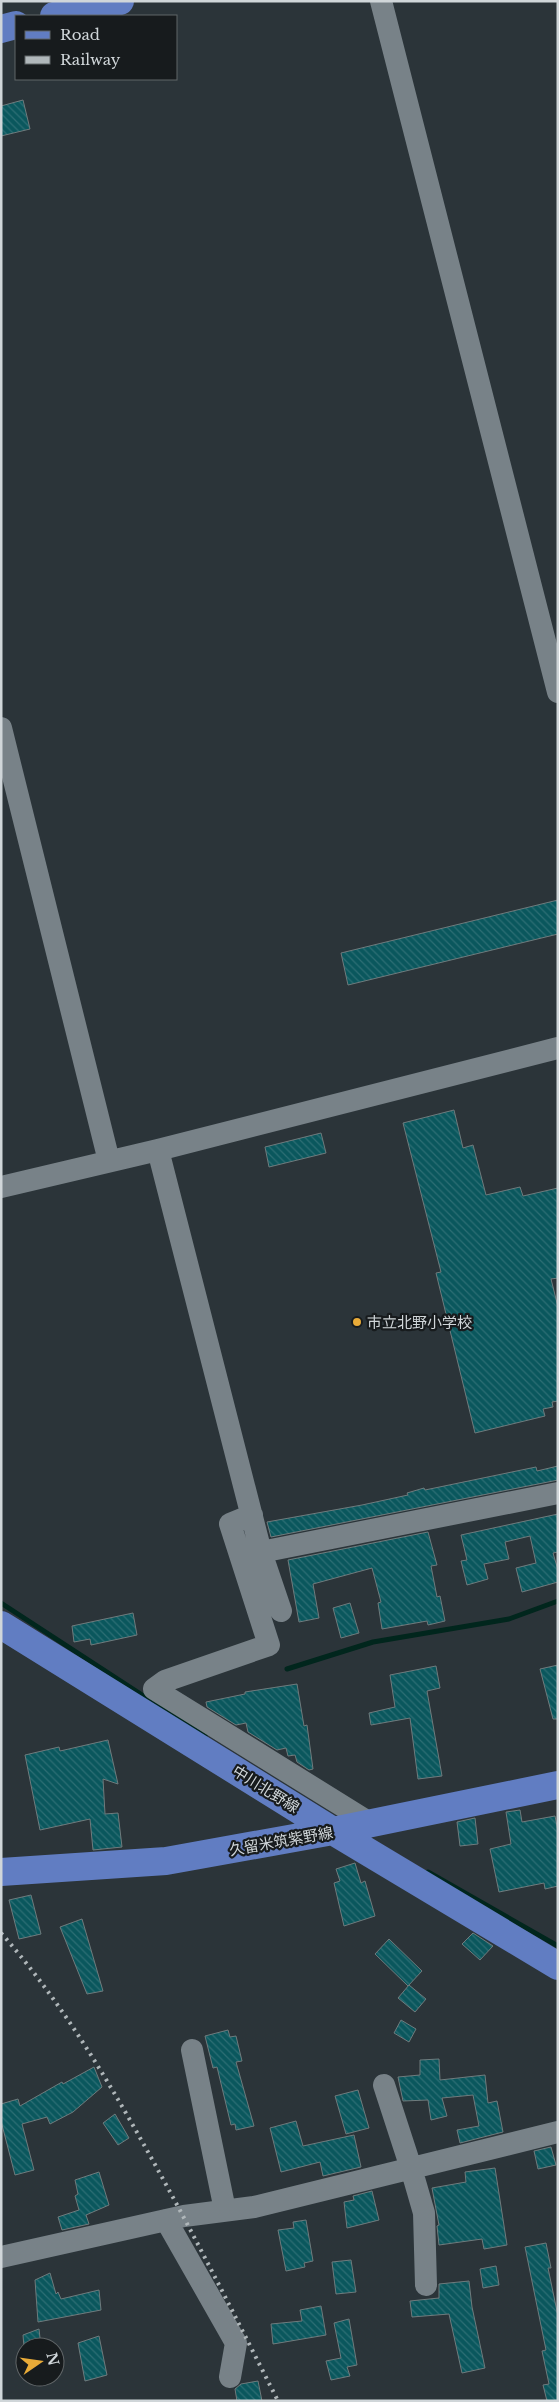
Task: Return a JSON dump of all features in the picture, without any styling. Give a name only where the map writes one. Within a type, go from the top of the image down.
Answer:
[{"type":"main road","points":[[58,15],[120,1]]},
{"type":"main road","points":[[1,29],[15,25]]},
{"type":"main road","name":"中川北野線","points":[[1,1625],[333,1831],[558,1966]]},
{"type":"main road","name":"久留米筑紫野線","points":[[1,1872],[166,1861],[365,1825],[558,1785]]},
{"type":"street","points":[[381,1],[558,692]]},
{"type":"street","points":[[1,728],[109,1161]]},
{"type":"street","points":[[1,1187],[158,1150],[558,1048]]},
{"type":"street","points":[[158,1150],[261,1552],[281,1611]]},
{"type":"street","points":[[261,1552],[558,1493]]},
{"type":"street","points":[[252,1515],[230,1524],[269,1645],[165,1681],[154,1689],[365,1825]]},
{"type":"street","points":[[192,2050],[225,2210]]},
{"type":"street","points":[[384,2085],[412,2168],[424,2213],[426,2285]]},
{"type":"street","points":[[1,2258],[166,2220],[254,2206],[558,2132]]},
{"type":"street","points":[[166,2220],[236,2343],[230,2377]]},
{"type":"building","points":[[23,100],[30,129],[1,136],[1,106]]},
{"type":"building","points":[[558,900],[558,934],[348,985],[341,953]]},
{"type":"building","points":[[454,1110],[463,1148],[473,1145],[486,1195],[520,1187],[523,1196],[558,1188],[558,1278],[551,1279],[558,1307],[558,1401],[552,1402],[553,1407],[543,1409],[545,1416],[475,1433],[436,1273],[441,1272],[403,1123]]},
{"type":"building","points":[[321,1133],[326,1153],[269,1167],[265,1147]]},
{"type":"building","points":[[558,1466],[558,1480],[271,1537],[267,1522],[362,1505],[408,1495],[407,1493],[424,1488],[425,1490],[536,1467],[537,1471]]},
{"type":"building","points":[[558,1514],[558,1552],[553,1553],[558,1570],[558,1582],[522,1592],[516,1568],[536,1563],[530,1536],[505,1542],[509,1559],[484,1564],[488,1579],[467,1585],[461,1561],[467,1560],[461,1535]]},
{"type":"building","points":[[428,1532],[437,1565],[431,1566],[437,1597],[440,1596],[445,1621],[428,1625],[427,1621],[382,1629],[378,1603],[381,1602],[372,1568],[313,1584],[319,1618],[299,1622],[288,1560]]},
{"type":"building","points":[[350,1603],[359,1633],[341,1638],[333,1608]]},
{"type":"building","points":[[133,1613],[137,1635],[91,1645],[90,1639],[74,1642],[72,1626]]},
{"type":"building","points":[[558,1665],[558,1719],[553,1719],[540,1669]]},
{"type":"building","points":[[436,1666],[440,1688],[427,1691],[442,1776],[418,1779],[410,1718],[371,1725],[369,1713],[395,1707],[390,1675]]},
{"type":"building","points":[[297,1684],[304,1726],[307,1725],[313,1769],[309,1770],[297,1762],[295,1755],[288,1756],[286,1748],[277,1750],[248,1732],[246,1723],[236,1725],[207,1707],[206,1702],[245,1694],[245,1692]]},
{"type":"building","points":[[108,1740],[118,1784],[103,1779],[105,1814],[118,1813],[122,1847],[93,1850],[90,1819],[40,1830],[25,1755],[59,1747],[60,1751]]},
{"type":"building","points":[[520,1810],[522,1822],[555,1816],[558,1831],[558,1886],[545,1889],[544,1883],[499,1892],[490,1849],[511,1844],[506,1812]]},
{"type":"building","points":[[475,1818],[478,1844],[460,1846],[457,1822]]},
{"type":"building","points":[[355,1863],[361,1883],[365,1881],[375,1916],[344,1926],[334,1883],[340,1881],[336,1869]]},
{"type":"building","points":[[31,1895],[41,1934],[19,1939],[9,1900]]},
{"type":"building","points":[[82,1919],[103,1991],[87,1994],[60,1927]]},
{"type":"building","points":[[473,1933],[493,1946],[480,1960],[462,1944]]},
{"type":"building","points":[[389,1939],[422,1971],[408,1986],[375,1954]]},
{"type":"building","points":[[409,1985],[426,1999],[415,2012],[398,1998]]},
{"type":"building","points":[[401,2020],[416,2029],[409,2042],[394,2033]]},
{"type":"building","points":[[228,2030],[230,2037],[236,2036],[242,2061],[236,2062],[254,2126],[236,2130],[235,2124],[231,2125],[217,2067],[213,2068],[205,2036]]},
{"type":"building","points":[[439,2059],[440,2080],[485,2075],[488,2103],[497,2101],[503,2132],[460,2143],[457,2130],[479,2126],[473,2095],[442,2098],[447,2116],[431,2120],[428,2100],[403,2101],[398,2077],[420,2075],[420,2060]]},
{"type":"building","points":[[94,2067],[102,2087],[73,2112],[50,2124],[47,2117],[22,2124],[34,2170],[15,2175],[1,2121],[1,2104],[18,2099],[20,2106],[62,2082],[63,2084]]},
{"type":"building","points":[[358,2090],[369,2128],[346,2134],[335,2096]]},
{"type":"building","points":[[115,2114],[129,2138],[118,2145],[103,2123]]},
{"type":"building","points":[[296,2121],[303,2146],[354,2135],[361,2167],[323,2176],[320,2162],[281,2172],[270,2128]]},
{"type":"building","points":[[551,2147],[556,2165],[538,2169],[534,2151]]},
{"type":"building","points":[[495,2168],[507,2245],[484,2249],[482,2239],[439,2245],[437,2226],[439,2225],[432,2188],[466,2182],[465,2172]]},
{"type":"building","points":[[99,2172],[109,2205],[86,2215],[89,2224],[62,2230],[58,2217],[79,2210],[75,2196],[78,2194],[75,2180]]},
{"type":"building","points":[[372,2191],[379,2220],[347,2228],[344,2202],[354,2200],[353,2196]]},
{"type":"building","points":[[306,2220],[313,2261],[304,2263],[305,2267],[286,2271],[278,2230],[294,2228],[293,2222]]},
{"type":"building","points":[[546,2243],[551,2268],[548,2268],[558,2316],[558,2401],[547,2401],[543,2385],[549,2384],[542,2351],[546,2350],[525,2247]]},
{"type":"building","points":[[351,2260],[356,2292],[336,2294],[332,2262]]},
{"type":"building","points":[[496,2266],[499,2285],[483,2288],[480,2269]]},
{"type":"building","points":[[50,2273],[56,2294],[58,2292],[61,2299],[99,2290],[101,2310],[38,2322],[35,2280]]},
{"type":"building","points":[[469,2281],[472,2307],[485,2368],[462,2373],[449,2314],[412,2317],[410,2301],[439,2298],[439,2284]]},
{"type":"building","points":[[321,2306],[326,2335],[273,2344],[271,2324],[302,2321],[300,2310]]},
{"type":"building","points":[[349,2319],[357,2365],[347,2367],[350,2376],[331,2380],[326,2361],[341,2358],[334,2323]]},
{"type":"building","points":[[39,2329],[40,2337],[23,2337],[23,2335]]},
{"type":"building","points":[[99,2336],[107,2375],[85,2381],[78,2343]]},
{"type":"building","points":[[258,2381],[262,2401],[237,2401],[235,2389],[241,2384]]},
{"type":"waterway","points":[[287,1669],[373,1642],[509,1619],[558,1601]]},
{"type":"waterway","points":[[1,1603],[205,1736]]},
{"type":"waterway","points":[[428,1872],[558,1946]]},
{"type":"railway","points":[[1,1933],[62,2011],[115,2095],[182,2214],[278,2401]]},
{"type":"place","name":"市立北野小学校","points":[[357,1322]]}]
